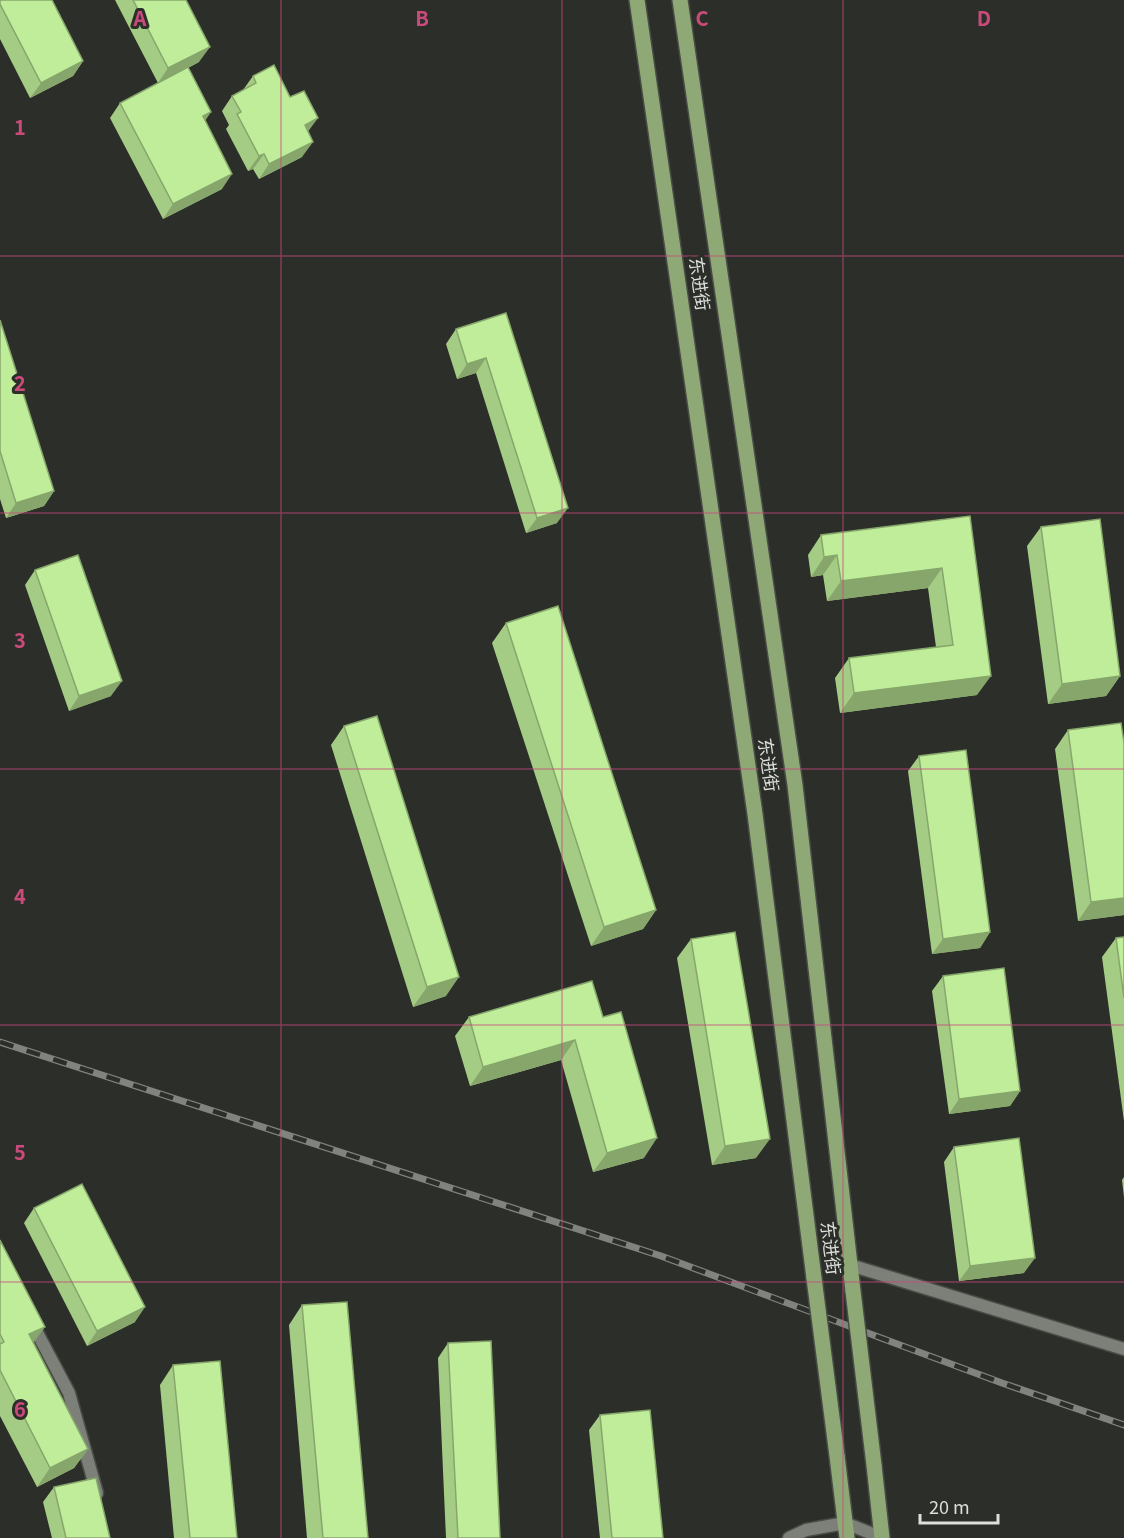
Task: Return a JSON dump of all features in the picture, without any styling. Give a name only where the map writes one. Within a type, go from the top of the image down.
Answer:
[{"type":"main road","name":"东进街","points":[[637,0],[755,814],[846,1531]]},
{"type":"main road","name":"东进街","points":[[680,0],[795,786],[882,1538]]},
{"type":"street","points":[[850,1265],[1124,1349]]},
{"type":"street","points":[[27,1313],[69,1394],[95,1484],[98,1505]]},
{"type":"street","points":[[789,1538],[806,1530],[846,1531],[882,1538]]},
{"type":"building","points":[[0,0],[52,0],[83,61],[41,83]]},
{"type":"building","points":[[133,0],[186,0],[210,47],[168,68]]},
{"type":"building","points":[[274,65],[290,97],[304,91],[318,118],[305,125],[313,142],[269,164],[264,154],[259,156],[237,114],[241,112],[232,96],[256,83],[253,76]]},
{"type":"building","points":[[188,67],[211,112],[203,116],[232,174],[173,204],[120,103]]},
{"type":"building","points":[[506,313],[568,508],[537,518],[486,358],[467,364],[456,329]]},
{"type":"building","points":[[0,320],[54,491],[16,503],[0,451]]},
{"type":"building","points":[[970,516],[991,676],[854,693],[849,658],[953,645],[942,568],[841,581],[837,555],[824,557],[821,535]]},
{"type":"building","points":[[1100,519],[1120,676],[1062,684],[1041,527]]},
{"type":"building","points":[[78,555],[122,681],[79,696],[35,570]]},
{"type":"building","points":[[558,606],[656,910],[604,927],[506,623]]},
{"type":"building","points":[[377,716],[459,977],[427,987],[344,726]]},
{"type":"building","points":[[1121,723],[1124,743],[1124,898],[1091,902],[1068,730]]},
{"type":"building","points":[[966,750],[990,932],[943,939],[919,756]]},
{"type":"building","points":[[735,932],[770,1139],[725,1146],[691,939]]},
{"type":"building","points":[[1124,937],[1124,998],[1116,938]]},
{"type":"building","points":[[1004,968],[1020,1091],[959,1099],[943,976]]},
{"type":"building","points":[[592,981],[603,1017],[621,1012],[657,1138],[607,1153],[575,1040],[483,1067],[469,1017]]},
{"type":"building","points":[[1019,1138],[1035,1258],[970,1266],[954,1147]]},
{"type":"building","points":[[82,1184],[145,1307],[97,1331],[34,1208]]},
{"type":"building","points":[[0,1240],[45,1327],[29,1334],[88,1449],[50,1468],[0,1370],[0,1344],[4,1342],[0,1334]]},
{"type":"building","points":[[347,1302],[368,1538],[323,1538],[302,1305]]},
{"type":"building","points":[[491,1341],[500,1538],[458,1538],[448,1343]]},
{"type":"building","points":[[220,1361],[237,1538],[190,1538],[173,1365]]},
{"type":"building","points":[[650,1410],[663,1538],[612,1538],[600,1415]]},
{"type":"building","points":[[96,1478],[110,1538],[66,1538],[54,1487]]},
{"type":"railway","points":[[0,1042],[661,1256],[1002,1383],[1124,1425]]}]
